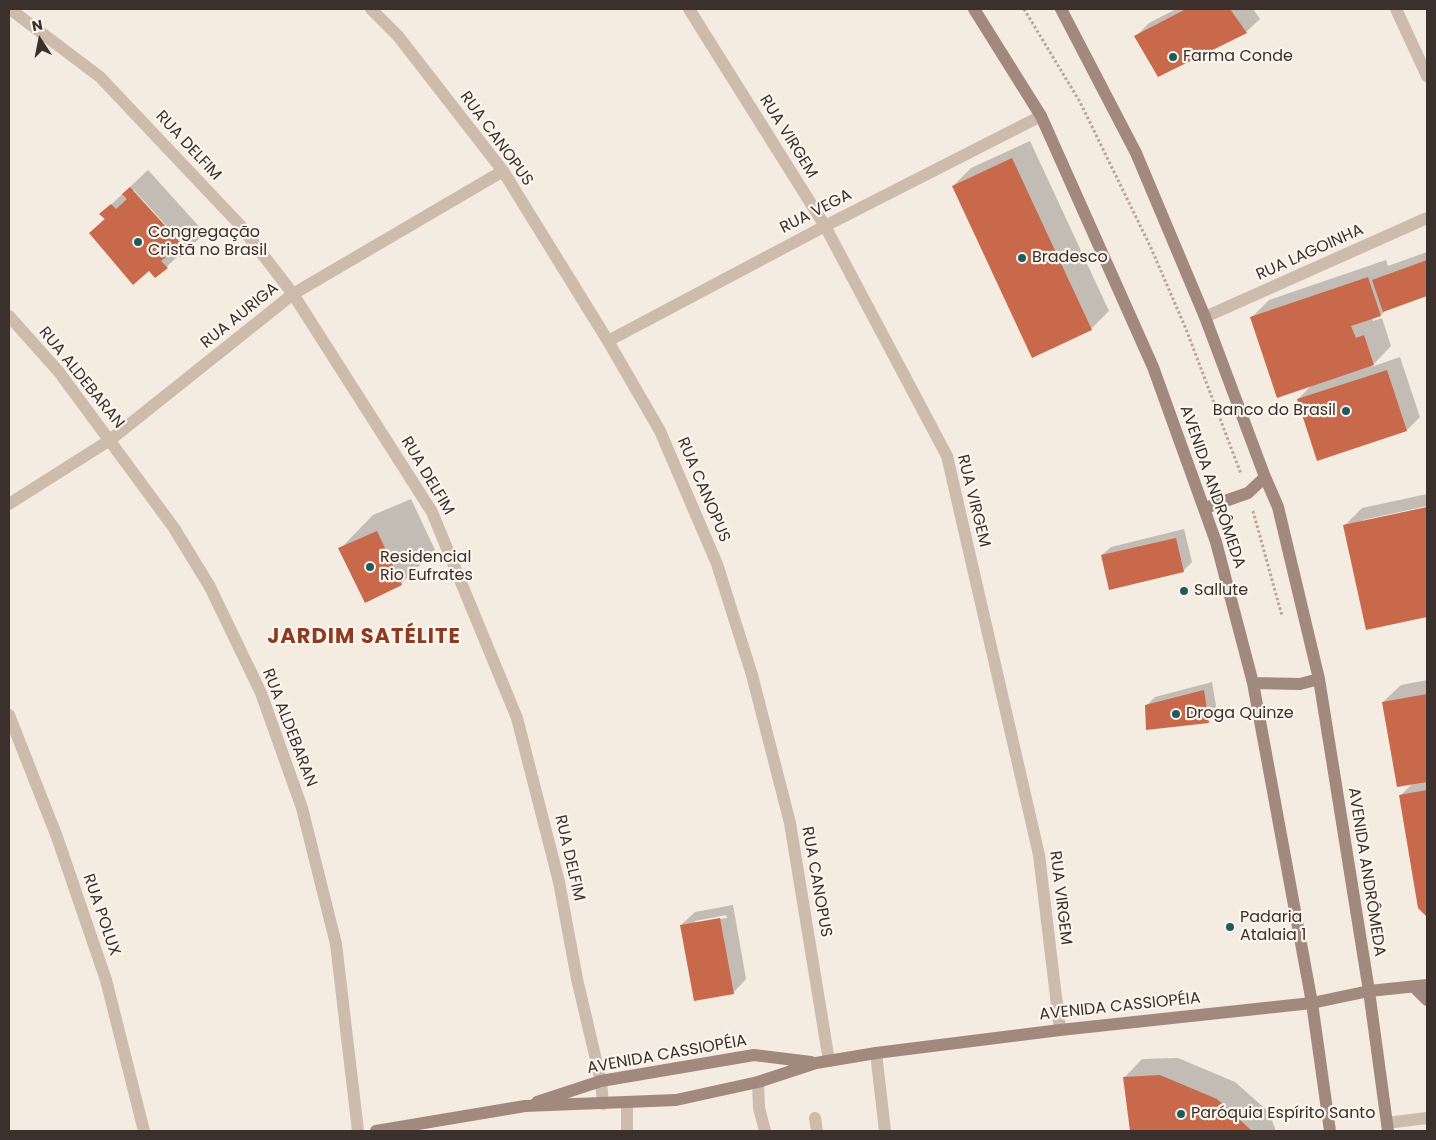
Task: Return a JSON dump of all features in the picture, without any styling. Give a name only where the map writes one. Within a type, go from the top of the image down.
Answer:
[{"type":"main road","name":"AVENIDA ANDRÔMEDA","points":[[974,9],[1042,116],[1153,367],[1216,542],[1253,684],[1312,1003],[1330,1131]]},
{"type":"main road","name":"AVENIDA ANDRÔMEDA","points":[[1061,9],[1136,153],[1205,318],[1278,507],[1319,679],[1369,991],[1387,1127]]},
{"type":"main road","points":[[1205,508],[1248,493],[1265,477]]},
{"type":"main road","points":[[1253,684],[1300,684],[1319,679]]},
{"type":"main road","points":[[1421,986],[1427,1000]]},
{"type":"main road","name":"AVENIDA CASSIOPÉIA","points":[[376,1131],[525,1106],[676,1100],[758,1082],[822,1062],[876,1053],[1060,1030],[1312,1003],[1369,991],[1421,986]]},
{"type":"main road","name":"AVENIDA CASSIOPÉIA","points":[[525,1106],[600,1081],[754,1056],[822,1062]]},
{"type":"street","name":"RUA DELFIM","points":[[10,9],[100,77],[240,225],[293,294],[432,512],[517,718],[559,882],[577,979],[604,1104]]},
{"type":"street","name":"RUA CANOPUS","points":[[372,9],[398,36],[503,171],[608,341],[660,430],[717,564],[752,675],[790,823],[822,1062]]},
{"type":"street","name":"RUA VIRGEM","points":[[689,9],[825,226],[947,456],[1039,855],[1060,1030]]},
{"type":"street","points":[[1396,9],[1427,76]]},
{"type":"street","name":"RUA VEGA","points":[[608,341],[825,226],[1042,116]]},
{"type":"street","name":"RUA AURIGA","points":[[9,504],[110,440],[293,294],[503,171]]},
{"type":"street","name":"RUA LAGOINHA","points":[[1205,318],[1427,218]]},
{"type":"street","name":"RUA ALDEBARAN","points":[[9,316],[59,372],[174,528],[210,587],[261,693],[299,799],[336,944],[358,1131]]},
{"type":"street","name":"RUA POLUX","points":[[9,715],[57,837],[106,980],[144,1131]]},
{"type":"street","points":[[876,1053],[885,1131]]},
{"type":"street","points":[[758,1082],[759,1108],[765,1131]]},
{"type":"street","points":[[627,1102],[627,1131]]},
{"type":"street","points":[[814,1118],[817,1131]]},
{"type":"street","points":[[1387,1127],[1427,1118]]},
{"type":"building","name":"Farma Conde","points":[[1186,9],[1230,9],[1247,33],[1158,77],[1134,36]]},
{"type":"building","name":"Bradesco","points":[[1012,158],[1092,330],[1032,358],[952,186]]},
{"type":"building","name":"Congregação Cristã no Brasil","points":[[130,187],[188,251],[180,257],[174,250],[161,261],[168,268],[155,278],[149,271],[133,285],[89,233],[105,219],[99,214],[111,204],[116,209],[127,199],[122,194]]},
{"type":"building","points":[[1427,260],[1427,296],[1383,312],[1372,280]]},
{"type":"building","points":[[1368,277],[1381,316],[1351,326],[1356,338],[1364,335],[1374,365],[1277,398],[1250,317]]},
{"type":"building","points":[[1387,370],[1407,431],[1317,461],[1297,399]]},
{"type":"building","points":[[1427,507],[1427,617],[1366,630],[1343,525]]},
{"type":"building","name":"Residencial Rio Eufrates","points":[[377,531],[402,585],[365,603],[338,548]]},
{"type":"building","points":[[1176,538],[1184,572],[1109,590],[1101,555]]},
{"type":"building","name":"Droga Quinze","points":[[1204,690],[1209,723],[1146,730],[1145,705]]},
{"type":"building","points":[[1427,694],[1427,782],[1397,787],[1382,702]]},
{"type":"building","points":[[1427,790],[1427,917],[1418,908],[1399,795]]},
{"type":"building","points":[[720,918],[734,994],[694,1001],[680,925]]},
{"type":"building","name":"Paróquia Espírito Santo","points":[[1160,1075],[1217,1099],[1252,1131],[1130,1131],[1123,1077]]},
{"type":"place","name":"Farma Conde","points":[[1173,57]]},
{"type":"place","name":"Congregação Cristã no Brasil","points":[[138,242]]},
{"type":"place","name":"Bradesco","points":[[1022,258]]},
{"type":"place","name":"Banco do Brasil","points":[[1346,411]]},
{"type":"place","name":"Residencial Rio Eufrates","points":[[370,567]]},
{"type":"place","name":"Sallute","points":[[1184,591]]},
{"type":"place","name":"Droga Quinze","points":[[1176,714]]},
{"type":"place","name":"Padaria Atalaia 1","points":[[1230,927]]},
{"type":"place","name":"Paróquia Espírito Santo","points":[[1181,1114]]},
{"type":"district","name":"JARDIM SATÉLITE","points":[[364,638]]}]
